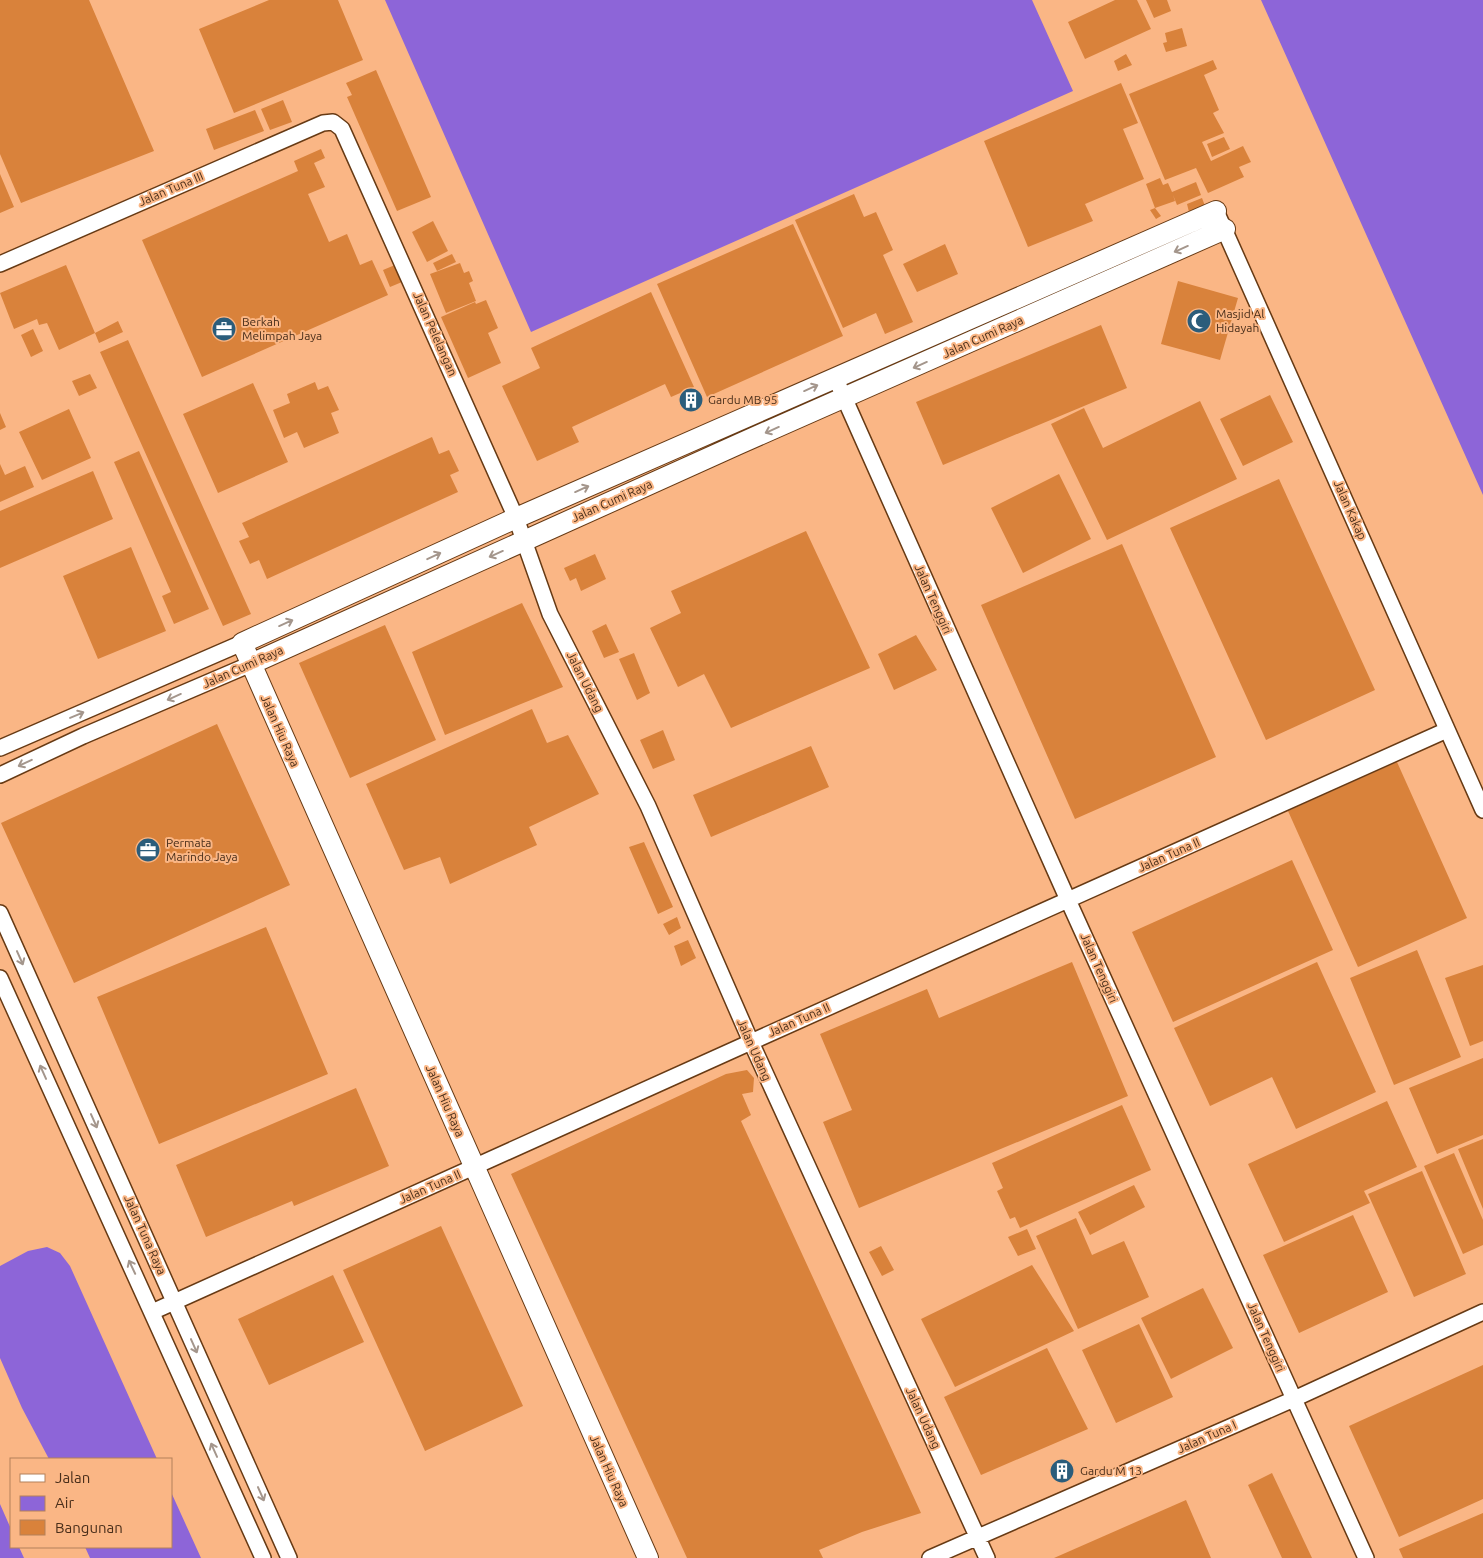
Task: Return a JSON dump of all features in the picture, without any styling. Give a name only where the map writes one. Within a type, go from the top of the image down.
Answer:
[{"type":"street","name":"Jalan Tuna III","points":[[0,264],[323,123],[333,122],[342,129]]},
{"type":"street","name":"Jalan Pelelangan","points":[[342,129],[516,518],[524,541]]},
{"type":"street","name":"Jalan Cumi Raya","points":[[0,748],[242,644],[516,518],[1216,211]]},
{"type":"street","name":"Jalan Kakap","points":[[1216,211],[1483,810]]},
{"type":"street","name":"Jalan Cumi Raya","points":[[0,775],[1225,229]]},
{"type":"street","points":[[965,321],[974,341]]},
{"type":"street","name":"Jalan Tenggiri","points":[[835,378],[1068,900],[1366,1558]]},
{"type":"street","points":[[651,458],[661,479]]},
{"type":"street","name":"Jalan Udang","points":[[524,541],[550,614],[648,806],[750,1042],[987,1558]]},
{"type":"street","points":[[413,565],[408,573],[409,581],[415,586],[425,585]]},
{"type":"street","points":[[351,594],[367,594],[370,598],[370,606],[362,614]]},
{"type":"street","name":"Jalan Hiu Raya","points":[[242,644],[648,1558]]},
{"type":"street","points":[[47,728],[57,749]]},
{"type":"street","name":"Jalan Tuna II","points":[[152,1312],[1447,730]]},
{"type":"street","name":"Jalan Tuna Raya","points":[[1,917],[85,1100],[289,1558]]},
{"type":"street","name":"Jalan Tuna Raya","points":[[0,978],[263,1558]]},
{"type":"street","points":[[61,1112],[85,1100]]},
{"type":"street","name":"Jalan Tuna I","points":[[930,1558],[1294,1398],[1483,1312]]},
{"type":"water","points":[[385,0],[1032,0],[1073,91],[531,332]]},
{"type":"water","points":[[1261,0],[1483,0],[1483,495]]},
{"type":"water","points":[[47,1247],[60,1253],[70,1266],[157,1458],[48,1458],[22,1408],[0,1358],[0,1266],[28,1251]]},
{"type":"water","points":[[172,1494],[201,1558],[90,1558],[85,1548],[172,1548]]},
{"type":"water","points":[[0,1504],[10,1527],[10,1548],[19,1548],[24,1558],[0,1558]]},
{"type":"building","points":[[0,0],[89,0],[154,151],[21,203],[0,154]]},
{"type":"building","points":[[269,0],[338,0],[363,60],[234,113],[199,29]]},
{"type":"building","points":[[1115,0],[1137,0],[1151,29],[1085,59],[1068,22]]},
{"type":"building","points":[[1146,0],[1167,0],[1171,11],[1154,18]]},
{"type":"building","points":[[1182,28],[1187,46],[1166,52],[1163,43],[1167,42],[1165,33]]},
{"type":"building","points":[[1126,54],[1132,65],[1118,71],[1114,61]]},
{"type":"building","points":[[1213,60],[1217,69],[1204,75],[1219,110],[1213,113],[1224,133],[1202,142],[1211,161],[1243,146],[1251,162],[1239,167],[1244,177],[1208,193],[1196,168],[1165,180],[1129,94]]},
{"type":"building","points":[[376,70],[431,197],[397,211],[347,97],[352,95],[346,83]]},
{"type":"building","points":[[1121,83],[1138,123],[1123,129],[1144,179],[1085,204],[1093,221],[1028,247],[984,141]]},
{"type":"building","points":[[283,100],[292,122],[270,130],[261,109]]},
{"type":"building","points":[[255,110],[264,131],[214,150],[206,129]]},
{"type":"building","points":[[1224,137],[1230,149],[1212,157],[1207,144]]},
{"type":"building","points":[[321,149],[325,158],[314,163],[325,187],[308,194],[329,242],[347,234],[360,265],[372,260],[388,295],[202,377],[142,240],[298,171],[294,161]]},
{"type":"building","points":[[0,174],[14,207],[0,213]]},
{"type":"building","points":[[1160,178],[1163,185],[1168,183],[1172,192],[1196,182],[1201,195],[1177,205],[1173,195],[1175,201],[1155,208],[1146,184]]},
{"type":"building","points":[[854,194],[864,217],[876,212],[893,250],[883,255],[913,322],[885,334],[876,313],[843,328],[795,220]]},
{"type":"building","points":[[1202,198],[1205,206],[1189,212],[1187,204]]},
{"type":"building","points":[[1155,208],[1161,216],[1156,219],[1150,210]]},
{"type":"building","points":[[433,221],[448,251],[427,262],[412,232]]},
{"type":"building","points":[[793,224],[843,336],[707,397],[657,284]]},
{"type":"building","points":[[945,244],[958,274],[917,292],[903,264]]},
{"type":"building","points":[[452,254],[456,262],[437,271],[433,263]]},
{"type":"building","points":[[460,263],[464,273],[469,271],[473,281],[469,283],[476,301],[446,313],[430,274]]},
{"type":"building","points":[[66,265],[95,333],[59,350],[47,323],[39,325],[37,319],[14,329],[0,293]]},
{"type":"building","points":[[395,265],[402,282],[390,287],[383,270]]},
{"type":"building","name":"Masjid Al Hidayah","points":[[1178,281],[1238,298],[1220,360],[1161,344]]},
{"type":"building","points":[[651,292],[694,387],[671,397],[665,384],[572,427],[579,442],[537,461],[502,386],[540,368],[531,348]]},
{"type":"building","points":[[486,300],[498,328],[488,333],[501,363],[468,378],[441,317],[475,302],[476,304]]},
{"type":"building","points":[[118,321],[123,332],[99,343],[95,333]]},
{"type":"building","points":[[1101,325],[1127,388],[943,465],[916,402]]},
{"type":"building","points":[[33,329],[43,351],[31,357],[21,335]]},
{"type":"building","points":[[128,340],[251,614],[223,626],[100,352]]},
{"type":"building","points":[[90,374],[97,388],[79,396],[72,381]]},
{"type":"building","points":[[315,382],[318,390],[328,386],[339,410],[331,413],[339,433],[304,448],[297,432],[284,438],[273,410],[290,403],[287,394]]},
{"type":"building","points":[[253,383],[288,462],[218,493],[183,414]]},
{"type":"building","name":"Gardu MB 95","points":[[693,395],[696,402],[688,405],[685,398]]},
{"type":"building","points":[[1270,395],[1293,442],[1243,466],[1220,419]]},
{"type":"building","points":[[1200,401],[1237,479],[1107,540],[1051,424],[1084,408],[1103,448]]},
{"type":"building","points":[[69,409],[91,458],[42,480],[19,432]]},
{"type":"building","points":[[0,413],[6,427],[0,430]]},
{"type":"building","points":[[432,437],[439,454],[449,450],[459,471],[450,475],[458,492],[267,579],[259,560],[250,564],[239,541],[249,537],[242,523]]},
{"type":"building","points":[[139,451],[209,609],[174,624],[162,596],[171,592],[114,462]]},
{"type":"building","points":[[0,464],[5,475],[25,466],[34,487],[0,502]]},
{"type":"building","points":[[93,471],[113,519],[0,568],[0,511]]},
{"type":"building","points":[[1059,474],[1091,539],[1023,573],[991,508]]},
{"type":"building","points":[[1279,479],[1375,690],[1266,740],[1170,528]]},
{"type":"building","points":[[806,531],[870,668],[731,728],[704,674],[678,687],[650,628],[681,613],[671,591]]},
{"type":"building","points":[[1122,544],[1216,757],[1075,819],[981,605]]},
{"type":"building","points":[[131,547],[166,631],[98,659],[63,576]]},
{"type":"building","points":[[595,554],[606,579],[581,591],[576,578],[570,581],[564,568]]},
{"type":"building","points":[[522,603],[563,687],[445,735],[412,652]]},
{"type":"building","points":[[606,624],[619,652],[604,658],[592,631]]},
{"type":"building","points":[[385,625],[436,740],[350,778],[299,663]]},
{"type":"building","points":[[916,635],[937,670],[894,690],[878,654]]},
{"type":"building","points":[[634,653],[650,693],[637,700],[619,659]]},
{"type":"building","points":[[532,709],[547,743],[568,735],[599,794],[529,827],[537,845],[450,884],[440,857],[404,870],[366,784]]},
{"type":"building","points":[[217,724],[290,885],[74,983],[1,823]]},
{"type":"building","points":[[663,730],[675,760],[653,769],[640,740]]},
{"type":"building","points":[[811,746],[829,787],[711,837],[693,795]]},
{"type":"building","points":[[1397,762],[1467,918],[1358,967],[1288,811]]},
{"type":"building","points":[[644,842],[673,907],[658,914],[629,847]]},
{"type":"building","points":[[1292,860],[1333,950],[1173,1022],[1132,932]]},
{"type":"building","points":[[677,917],[681,928],[669,935],[663,924]]},
{"type":"building","points":[[266,927],[328,1074],[159,1144],[97,997]]},
{"type":"building","points":[[688,940],[696,958],[681,966],[674,946]]},
{"type":"building","points":[[1417,950],[1461,1057],[1394,1085],[1350,978]]},
{"type":"building","points":[[1072,962],[1128,1096],[859,1208],[823,1122],[852,1110],[820,1034],[927,989],[939,1018]]},
{"type":"building","points":[[1317,962],[1376,1092],[1296,1129],[1272,1077],[1210,1106],[1174,1028]]},
{"type":"building","points":[[1483,965],[1483,1041],[1470,1046],[1445,978]]},
{"type":"building","points":[[1483,1058],[1483,1135],[1437,1154],[1409,1088]]},
{"type":"building","points":[[747,1070],[754,1078],[753,1092],[742,1094],[751,1115],[741,1121],[921,1513],[862,1532],[819,1550],[823,1558],[687,1558],[511,1174],[726,1074]]},
{"type":"building","points":[[356,1088],[389,1166],[294,1206],[292,1201],[206,1237],[176,1165]]},
{"type":"building","points":[[1387,1101],[1417,1167],[1364,1191],[1370,1203],[1284,1242],[1248,1164]]},
{"type":"building","points":[[1122,1105],[1151,1170],[1020,1228],[1015,1217],[1010,1219],[997,1191],[1003,1188],[992,1163]]},
{"type":"building","points":[[1483,1139],[1483,1209],[1458,1149]]},
{"type":"building","points":[[1454,1153],[1483,1220],[1483,1245],[1463,1254],[1424,1166]]},
{"type":"building","points":[[1422,1171],[1466,1274],[1414,1297],[1368,1194]]},
{"type":"building","points":[[1134,1185],[1145,1207],[1090,1235],[1078,1212]]},
{"type":"building","points":[[1353,1215],[1388,1292],[1299,1333],[1263,1255]]},
{"type":"building","points":[[1076,1218],[1092,1255],[1124,1241],[1149,1297],[1078,1329],[1036,1236]]},
{"type":"building","points":[[441,1226],[523,1406],[425,1451],[343,1270]]},
{"type":"building","points":[[1027,1229],[1036,1249],[1018,1256],[1008,1237]]},
{"type":"building","points":[[881,1246],[894,1270],[882,1276],[869,1252]]},
{"type":"building","points":[[1032,1265],[1074,1331],[955,1387],[921,1319]]},
{"type":"building","points":[[333,1275],[364,1342],[269,1385],[238,1319]]},
{"type":"building","points":[[1203,1288],[1233,1348],[1171,1379],[1141,1318]]},
{"type":"building","points":[[1139,1324],[1173,1397],[1116,1423],[1082,1350]]},
{"type":"building","points":[[1047,1348],[1088,1429],[981,1475],[944,1397]]},
{"type":"building","points":[[1483,1365],[1483,1499],[1399,1537],[1349,1426]]},
{"type":"building","name":"Gardu M 13","points":[[1067,1460],[1073,1477],[1058,1482],[1052,1465]]},
{"type":"building","points":[[1272,1473],[1312,1558],[1282,1558],[1248,1485]]},
{"type":"building","points":[[1186,1500],[1211,1558],[1054,1558]]},
{"type":"building","points":[[1483,1513],[1483,1558],[1403,1558],[1399,1549]]},
{"type":"place","name":"Masjid Al Hidayah","points":[[1199,321]]},
{"type":"place","name":"Berkah Melimpah Jaya","points":[[224,329]]},
{"type":"place","name":"Gardu MB 95","points":[[691,400]]},
{"type":"place","name":"Permata Marindo Jaya","points":[[148,850]]},
{"type":"place","name":"Gardu M 13","points":[[1062,1471]]}]
